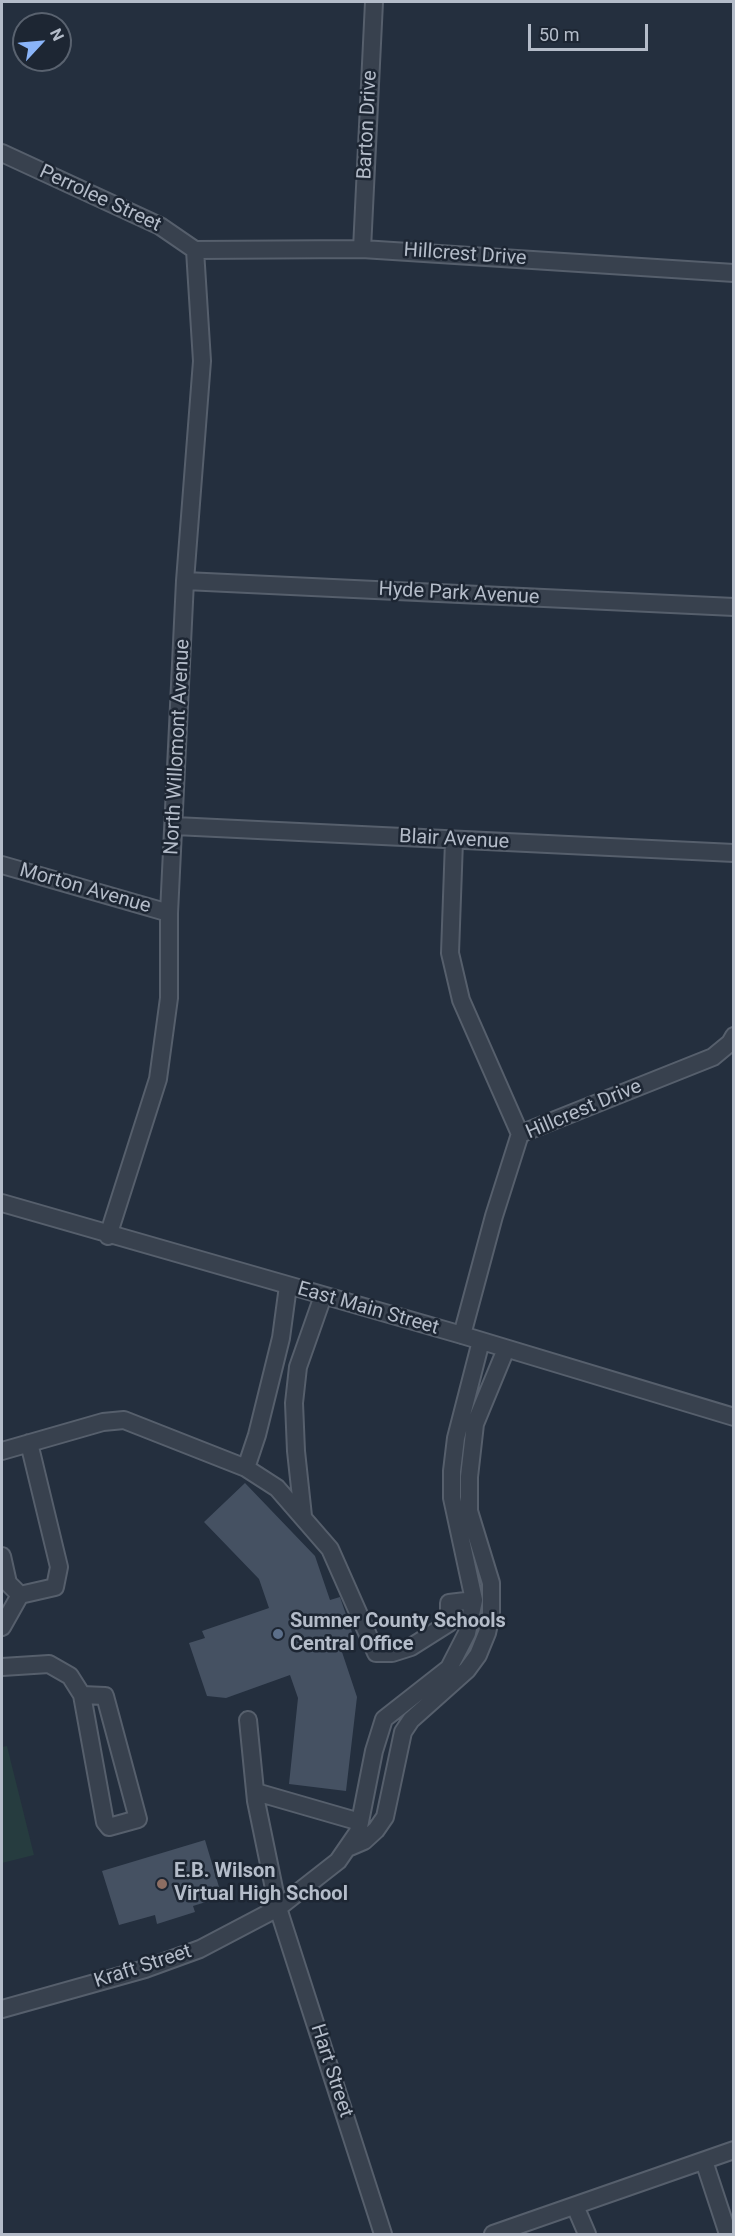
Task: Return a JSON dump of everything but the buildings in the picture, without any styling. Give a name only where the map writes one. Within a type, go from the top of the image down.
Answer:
[{"type":"street","name":"Barton Drive","points":[[362,249],[374,2]]},
{"type":"street","name":"Perrolee Street","points":[[2,153],[160,226],[195,250]]},
{"type":"street","name":"Hillcrest Drive","points":[[195,250],[362,249],[734,273]]},
{"type":"street","name":"North Willomont Avenue","points":[[108,1236],[158,1079],[170,998],[169,913],[176,826],[185,581],[202,361],[195,250]]},
{"type":"street","name":"Hyde Park Avenue","points":[[185,581],[734,607]]},
{"type":"street","name":"Blair Avenue","points":[[176,826],[734,853]]},
{"type":"street","points":[[454,840],[450,954],[455,977],[461,1000],[520,1134]]},
{"type":"street","name":"Morton Avenue","points":[[2,865],[169,913]]},
{"type":"street","name":"Hillcrest Drive","points":[[462,1335],[520,1134],[713,1057],[730,1043],[734,1036]]},
{"type":"street","name":"East Main Street","points":[[2,1203],[108,1236],[462,1335],[734,1417]]},
{"type":"street","points":[[246,1468],[257,1435],[281,1338],[288,1286]]},
{"type":"street","points":[[303,1516],[296,1451],[294,1403],[298,1367],[323,1296]]},
{"type":"street","points":[[346,1848],[358,1832],[374,1751],[384,1719],[449,1668],[467,1633],[474,1600],[452,1498],[452,1471],[456,1438],[481,1341]]},
{"type":"street","points":[[346,1848],[364,1840],[376,1830],[385,1816],[403,1732],[411,1720],[467,1670],[478,1655],[487,1633],[491,1615],[491,1583],[469,1511],[469,1477],[475,1424],[506,1349]]},
{"type":"street","points":[[2,1451],[103,1422],[124,1420],[246,1468],[277,1488],[330,1549],[376,1653],[392,1653],[411,1647],[449,1623],[449,1604],[474,1600]]},
{"type":"street","points":[[2,1627],[20,1595],[55,1587],[60,1567],[29,1443]]},
{"type":"street","points":[[2,1556],[8,1583],[20,1595]]},
{"type":"street","points":[[2,1667],[49,1664],[70,1676],[82,1695],[105,1822],[109,1827],[138,1819],[105,1696],[82,1695]]},
{"type":"street","name":"Hart Street","points":[[248,1720],[256,1792],[278,1908],[383,2235]]},
{"type":"street","points":[[256,1792],[360,1822]]},
{"type":"street","name":"Kraft Street","points":[[2,2010],[145,1968],[200,1949],[278,1908],[326,1873],[346,1848]]},
{"type":"street","points":[[493,2235],[734,2150]]},
{"type":"street","points":[[704,2161],[728,2235]]},
{"type":"street","points":[[575,2206],[587,2235]]},
{"type":"green space","points":[[7,1746],[34,1855],[2,1863],[2,1747]]},
{"type":"place","name":"Sumner County Schools Central Office","points":[[278,1634]]},
{"type":"place","name":"E.B. Wilson Virtual High School","points":[[162,1884]]}]
